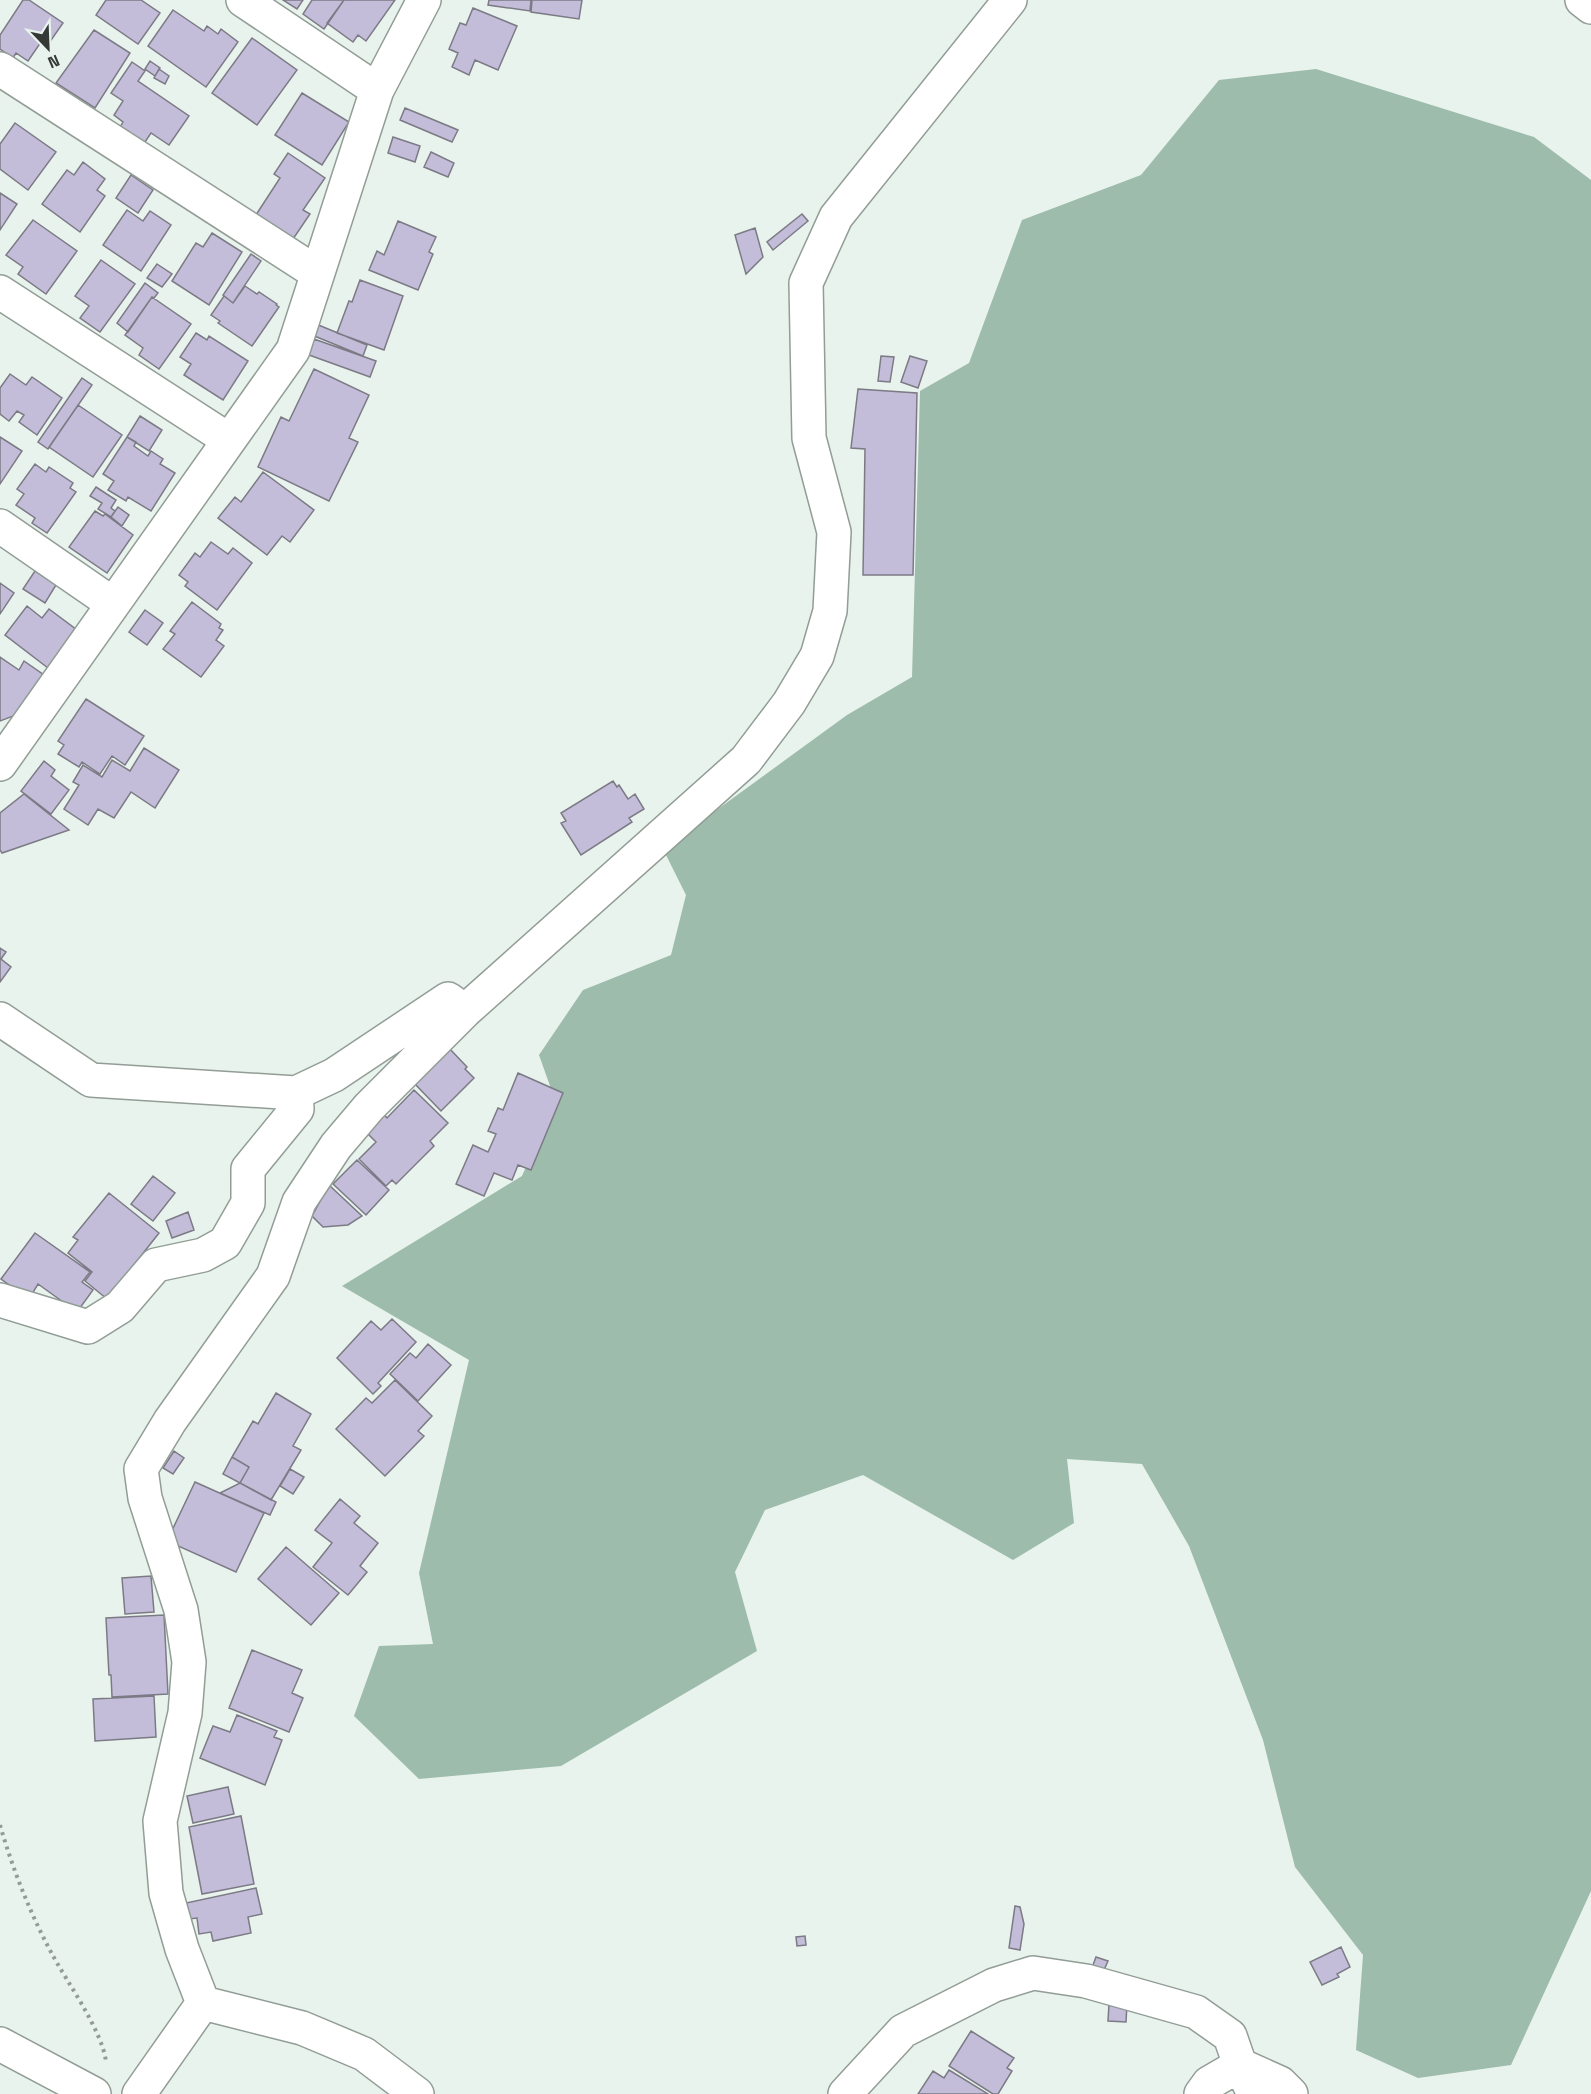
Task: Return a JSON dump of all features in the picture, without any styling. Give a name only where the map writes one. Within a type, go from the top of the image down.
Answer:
[{"type":"street","points":[[243,0],[377,90]]},
{"type":"street","points":[[4,749],[113,604],[293,350],[377,90],[424,0]]},
{"type":"street","points":[[203,2003],[182,1948],[166,1893],[160,1821],[185,1713],[189,1662],[181,1610],[145,1498],[141,1468],[170,1421],[273,1276],[299,1202],[336,1146],[369,1107],[465,1011],[746,760],[789,703],[817,656],[830,611],[834,532],[809,438],[806,283],[836,217],[1010,0]]},
{"type":"street","points":[[1582,0],[1591,7]]},
{"type":"street","points":[[0,69],[317,273]]},
{"type":"street","points":[[0,292],[229,440]]},
{"type":"street","points":[[0,526],[113,604]]},
{"type":"street","points":[[0,1019],[91,1080],[296,1093],[334,1075],[448,999],[465,1011]]},
{"type":"street","points":[[0,1300],[88,1327],[120,1307],[156,1265],[203,1255],[225,1243],[248,1203],[248,1169],[297,1109],[296,1093]]},
{"type":"street","points":[[844,2094],[903,2031],[993,1985],[1033,1972],[1086,1981],[1196,2012],[1230,2036],[1240,2065],[1254,2094]]},
{"type":"street","points":[[139,2094],[203,2003]]},
{"type":"street","points":[[203,2003],[302,2028],[364,2054],[417,2094]]},
{"type":"street","points":[[0,2044],[100,2080]]},
{"type":"street","points":[[1201,2094],[1209,2083],[1240,2065]]},
{"type":"street","points":[[1240,2065],[1280,2083],[1291,2094]]},
{"type":"path","points":[[0,1825],[9,1857],[32,1912],[52,1953],[93,2025],[106,2058],[100,2080]]},
{"type":"green space","points":[[1316,69],[1534,137],[1591,180],[1591,1891],[1511,2065],[1418,2078],[1356,2050],[1363,1955],[1295,1867],[1263,1740],[1189,1546],[1142,1464],[1067,1459],[1074,1523],[1013,1560],[863,1475],[765,1510],[735,1572],[757,1651],[561,1766],[419,1779],[354,1716],[379,1646],[433,1644],[419,1573],[469,1360],[342,1286],[522,1176],[555,1100],[539,1055],[583,990],[671,955],[686,895],[663,849],[847,715],[912,677],[920,391],[969,363],[1022,220],[1141,175],[1219,80]]},
{"type":"building","points":[[23,0],[29,0],[63,23],[47,46],[41,42],[28,61],[16,53],[13,58],[0,49],[0,35]]},
{"type":"building","points":[[106,0],[141,0],[160,13],[138,44],[96,15]]},
{"type":"building","points":[[283,0],[303,0],[297,9]]},
{"type":"building","points":[[312,0],[344,0],[324,29],[303,14]]},
{"type":"building","points":[[344,0],[395,0],[366,41],[358,35],[353,42],[327,23]]},
{"type":"building","points":[[489,0],[531,0],[530,11],[488,5]]},
{"type":"building","points":[[532,0],[582,0],[579,19],[531,12]]},
{"type":"building","points":[[473,8],[517,26],[498,70],[475,60],[469,75],[452,67],[458,53],[449,49],[460,23],[466,25]]},
{"type":"building","points":[[173,10],[204,31],[207,26],[218,34],[221,29],[238,42],[206,87],[148,46]]},
{"type":"building","points":[[94,30],[130,53],[95,108],[56,83]]},
{"type":"building","points":[[252,38],[297,70],[257,125],[212,93]]},
{"type":"building","points":[[150,61],[160,68],[155,76],[145,69]]},
{"type":"building","points":[[132,62],[145,71],[138,81],[189,116],[169,145],[151,133],[143,145],[119,129],[123,122],[114,115],[123,101],[111,93]]},
{"type":"building","points":[[159,69],[169,76],[165,84],[154,78]]},
{"type":"building","points":[[302,93],[349,122],[322,165],[275,135]]},
{"type":"building","points":[[405,108],[458,130],[452,142],[400,120]]},
{"type":"building","points":[[15,123],[56,152],[28,190],[0,169],[0,144]]},
{"type":"building","points":[[393,137],[420,146],[415,162],[388,153]]},
{"type":"building","points":[[431,152],[454,163],[448,177],[424,167]]},
{"type":"building","points":[[288,153],[325,178],[303,210],[310,214],[291,242],[254,218],[280,178],[274,174]]},
{"type":"building","points":[[83,162],[105,179],[97,190],[105,196],[80,232],[42,204],[67,170],[74,175]]},
{"type":"building","points":[[131,175],[153,190],[138,213],[116,198]]},
{"type":"building","points":[[0,193],[17,204],[0,230]]},
{"type":"building","points":[[127,210],[143,221],[150,211],[171,225],[141,271],[103,245]]},
{"type":"building","points":[[802,214],[808,221],[773,250],[767,242]]},
{"type":"building","points":[[33,220],[77,251],[46,294],[18,274],[23,267],[6,255]]},
{"type":"building","points":[[398,221],[436,237],[429,252],[433,254],[418,290],[369,270],[377,251],[384,255]]},
{"type":"building","points":[[755,228],[763,257],[746,274],[735,235]]},
{"type":"building","points":[[212,233],[242,252],[209,305],[172,281],[196,243],[203,247]]},
{"type":"building","points":[[251,254],[261,261],[233,303],[223,295]]},
{"type":"building","points":[[101,260],[135,284],[100,332],[80,318],[89,306],[75,296]]},
{"type":"building","points":[[157,264],[172,274],[162,287],[147,278]]},
{"type":"building","points":[[360,280],[403,296],[384,350],[337,333]]},
{"type":"building","points":[[145,283],[158,293],[154,298],[152,297],[128,332],[117,323]]},
{"type":"building","points":[[245,286],[257,294],[259,292],[279,307],[252,346],[218,323],[220,321],[211,315],[224,296],[233,303]]},
{"type":"building","points":[[152,297],[191,324],[159,369],[139,355],[143,348],[125,335]]},
{"type":"building","points":[[316,324],[367,345],[363,356],[312,335]]},
{"type":"building","points":[[196,333],[207,340],[209,336],[248,361],[223,400],[184,375],[191,364],[180,357]]},
{"type":"building","points":[[314,339],[376,361],[370,377],[309,355]]},
{"type":"building","points":[[881,356],[894,357],[890,382],[878,381]]},
{"type":"building","points":[[910,356],[927,361],[918,388],[901,382]]},
{"type":"building","points":[[314,369],[369,395],[349,438],[358,442],[329,501],[258,467],[281,417],[289,421]]},
{"type":"building","points":[[10,374],[26,385],[32,377],[62,398],[37,435],[19,422],[24,415],[17,411],[9,421],[0,414],[0,388]]},
{"type":"building","points":[[82,378],[92,385],[48,449],[38,442]]},
{"type":"building","points":[[858,389],[917,393],[913,575],[863,575],[865,449],[851,448]]},
{"type":"building","points":[[78,405],[122,435],[93,477],[49,447]]},
{"type":"building","points":[[140,416],[162,430],[149,451],[127,437]]},
{"type":"building","points":[[0,437],[22,451],[0,484]]},
{"type":"building","points":[[127,437],[136,442],[134,446],[148,456],[151,451],[163,459],[160,464],[175,473],[151,511],[128,497],[126,501],[108,490],[114,481],[103,474]]},
{"type":"building","points":[[35,464],[46,472],[49,467],[73,483],[70,488],[76,492],[47,533],[32,523],[35,518],[16,505],[24,494],[17,489]]},
{"type":"building","points":[[263,472],[314,510],[290,542],[282,536],[267,555],[218,518],[235,497],[241,502]]},
{"type":"building","points":[[96,487],[116,500],[111,508],[115,511],[111,517],[98,509],[102,503],[90,496]]},
{"type":"building","points":[[118,507],[129,515],[122,526],[111,517]]},
{"type":"building","points":[[95,511],[103,516],[105,514],[133,535],[107,573],[69,547]]},
{"type":"building","points":[[211,542],[228,554],[233,548],[252,563],[217,610],[185,586],[188,582],[179,575],[195,553],[200,557]]},
{"type":"building","points":[[35,571],[56,585],[45,603],[23,589]]},
{"type":"building","points":[[0,583],[14,593],[0,614]]},
{"type":"building","points":[[192,602],[221,624],[219,628],[223,630],[216,640],[224,646],[201,677],[163,649],[175,634],[170,631]]},
{"type":"building","points":[[27,606],[42,618],[49,609],[77,630],[48,668],[5,635]]},
{"type":"building","points":[[145,610],[163,623],[147,645],[129,632]]},
{"type":"building","points":[[0,657],[19,670],[24,661],[44,675],[16,715],[0,721]]},
{"type":"building","points":[[86,699],[144,736],[125,765],[112,756],[100,774],[82,762],[79,767],[58,754],[64,745],[58,741]]},
{"type":"building","points":[[144,748],[179,770],[155,808],[131,792],[114,818],[98,809],[88,825],[64,809],[79,785],[73,782],[83,765],[102,777],[112,760],[130,771]]},
{"type":"building","points":[[44,761],[55,770],[51,776],[69,790],[51,814],[21,791]]},
{"type":"building","points":[[613,781],[617,787],[619,785],[628,799],[635,794],[644,809],[629,818],[632,822],[581,855],[561,823],[566,821],[561,813]]},
{"type":"building","points":[[24,794],[69,830],[2,853],[0,850],[0,813]]},
{"type":"building","points":[[0,948],[6,952],[1,959],[11,967],[0,982]]},
{"type":"building","points":[[448,1047],[474,1078],[441,1111],[413,1082]]},
{"type":"building","points":[[518,1073],[563,1093],[531,1170],[518,1165],[512,1180],[494,1173],[484,1196],[456,1184],[473,1145],[488,1152],[496,1134],[488,1131],[498,1108],[503,1110]]},
{"type":"building","points":[[414,1090],[448,1123],[430,1141],[434,1146],[396,1184],[392,1180],[386,1186],[359,1159],[376,1142],[363,1129],[381,1111],[387,1118]]},
{"type":"building","points":[[357,1160],[389,1190],[366,1215],[333,1184]]},
{"type":"building","points":[[153,1176],[175,1193],[153,1221],[131,1204]]},
{"type":"building","points":[[329,1185],[362,1216],[348,1225],[323,1227],[312,1216]]},
{"type":"building","points":[[109,1193],[159,1233],[107,1299],[85,1281],[92,1272],[68,1253],[78,1240],[73,1237]]},
{"type":"building","points":[[188,1212],[194,1230],[172,1238],[166,1221]]},
{"type":"building","points":[[35,1233],[90,1272],[82,1282],[93,1290],[77,1312],[38,1284],[29,1299],[1,1279]]},
{"type":"building","points":[[392,1319],[416,1342],[378,1383],[381,1386],[373,1394],[337,1358],[371,1321],[381,1330]]},
{"type":"building","points":[[428,1344],[451,1365],[418,1401],[390,1374],[410,1353],[416,1358]]},
{"type":"building","points":[[395,1380],[432,1416],[418,1431],[424,1436],[385,1476],[336,1429],[366,1398],[372,1403]]},
{"type":"building","points":[[276,1393],[311,1414],[293,1446],[301,1450],[271,1500],[240,1483],[249,1467],[232,1457],[253,1421],[258,1424]]},
{"type":"building","points":[[174,1451],[184,1458],[173,1474],[163,1468]]},
{"type":"building","points":[[232,1457],[249,1467],[240,1483],[223,1474]]},
{"type":"building","points":[[290,1469],[304,1477],[293,1494],[280,1486]]},
{"type":"building","points":[[195,1482],[264,1513],[236,1572],[167,1541]]},
{"type":"building","points":[[240,1483],[276,1502],[270,1515],[220,1493]]},
{"type":"building","points":[[340,1499],[360,1516],[354,1523],[378,1543],[360,1566],[367,1572],[348,1595],[313,1567],[332,1543],[315,1530]]},
{"type":"building","points":[[286,1547],[339,1593],[311,1625],[258,1579]]},
{"type":"building","points":[[151,1576],[154,1612],[125,1614],[122,1578]]},
{"type":"building","points":[[164,1615],[168,1694],[112,1697],[106,1618]]},
{"type":"building","points":[[252,1650],[302,1670],[292,1693],[303,1698],[289,1732],[229,1708]]},
{"type":"building","points":[[154,1696],[156,1737],[95,1741],[93,1699]]},
{"type":"building","points":[[237,1715],[277,1731],[274,1737],[282,1740],[265,1785],[200,1758],[213,1726],[230,1732]]},
{"type":"building","points":[[228,1787],[234,1814],[193,1823],[187,1796]]},
{"type":"building","points":[[241,1816],[254,1884],[202,1894],[189,1827]]},
{"type":"building","points":[[256,1888],[262,1914],[248,1917],[251,1933],[213,1941],[211,1932],[199,1934],[197,1918],[189,1919],[186,1903]]},
{"type":"building","points":[[1015,1906],[1020,1907],[1024,1924],[1020,1950],[1009,1948]]},
{"type":"building","points":[[805,1936],[806,1945],[797,1946],[796,1937]]},
{"type":"building","points":[[1341,1947],[1350,1967],[1337,1974],[1339,1977],[1322,1985],[1310,1962]]},
{"type":"building","points":[[1096,1957],[1108,1961],[1104,1970],[1093,1965]]},
{"type":"building","points":[[1109,2004],[1127,2004],[1126,2022],[1108,2021]]},
{"type":"building","points":[[971,2031],[1014,2058],[1007,2068],[1012,2071],[998,2094],[993,2094],[949,2066]]},
{"type":"building","points":[[949,2070],[988,2094],[918,2094],[933,2071],[944,2078]]}]
